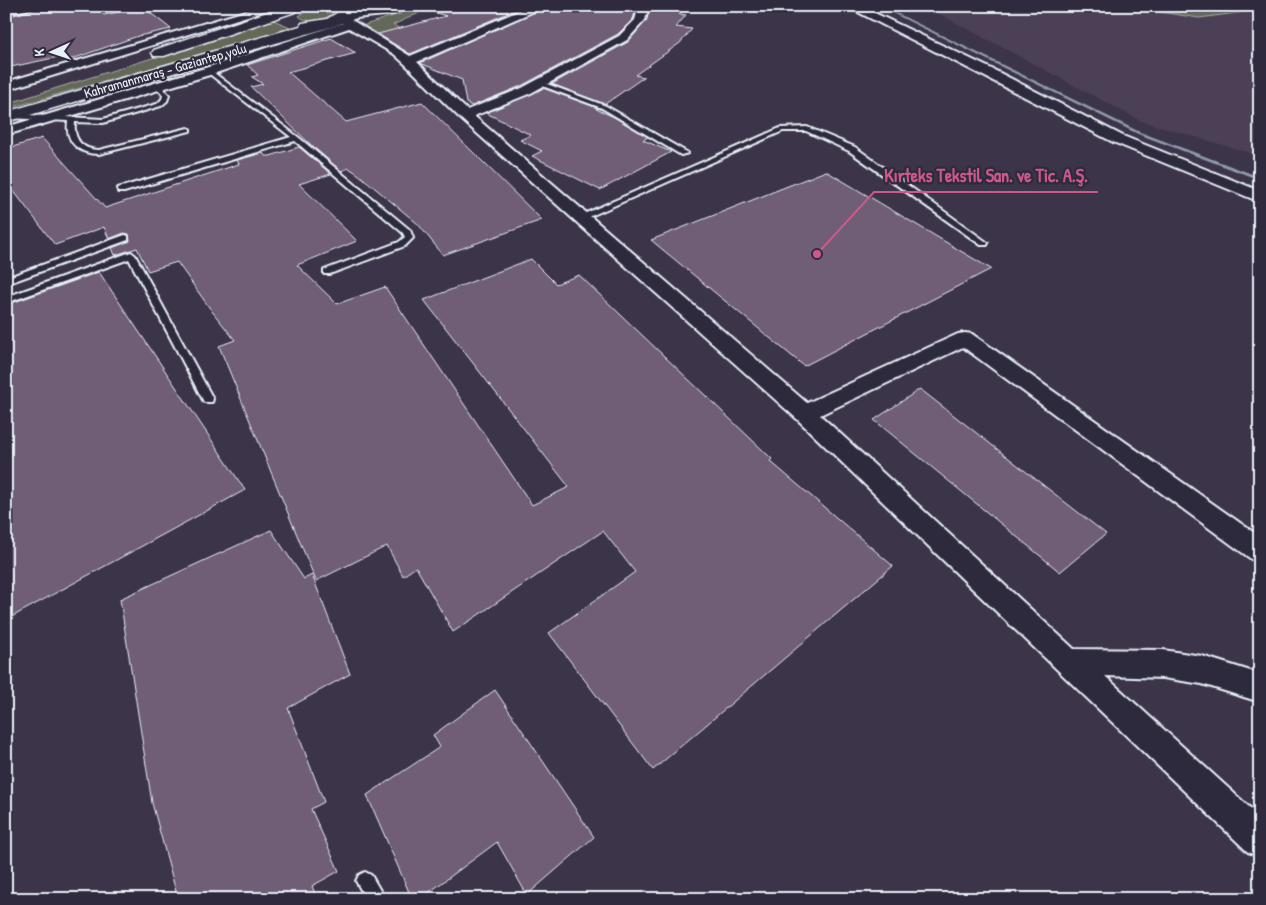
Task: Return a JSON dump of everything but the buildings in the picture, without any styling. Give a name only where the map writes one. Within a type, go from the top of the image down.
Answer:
[{"type":"highway","name":"Kahramanmaraş - Gaziantep yolu","points":[[8,116],[378,6]]},
{"type":"highway","name":"Kahramanmaraş - Gaziantep yolu","points":[[6,100],[294,8]]},
{"type":"highway","points":[[294,8],[281,16],[286,23],[303,26],[340,18]]},
{"type":"street","points":[[6,11],[29,6]]},
{"type":"street","points":[[6,86],[274,6]]},
{"type":"street","points":[[409,61],[541,6]]},
{"type":"street","points":[[465,115],[484,109],[540,83],[623,38],[635,28],[644,10],[644,6]]},
{"type":"street","points":[[851,6],[992,74],[1118,139],[1260,197]]},
{"type":"street","points":[[6,131],[209,71],[340,18],[409,61],[465,115],[805,413],[1260,840]]},
{"type":"street","points":[[805,413],[965,339],[1260,551]]},
{"type":"street","points":[[1069,662],[1163,664],[1202,670],[1260,688]]},
{"type":"lane","points":[[340,18],[386,14],[413,6]]},
{"type":"lane","points":[[209,71],[296,138],[407,232],[408,238],[402,244],[327,272]]},
{"type":"lane","points":[[540,83],[604,107],[684,154]]},
{"type":"lane","points":[[8,116],[112,119],[159,105],[165,100],[166,95],[159,86]]},
{"type":"lane","points":[[72,119],[70,131],[79,146],[86,151],[99,152],[188,130]]},
{"type":"lane","points":[[581,217],[782,129],[807,129],[852,149],[984,243]]},
{"type":"lane","points":[[121,190],[296,138]]},
{"type":"lane","points":[[6,281],[125,238]]},
{"type":"lane","points":[[6,300],[131,255],[208,399]]},
{"type":"lane","points":[[365,881],[376,899]]},
{"type":"shaded area","points":[[924,6],[1260,6],[1260,156],[1141,121]]},
{"type":"green space","points":[[1122,6],[1260,6],[1260,10],[1199,18]]},
{"type":"green space","points":[[329,9],[333,12],[326,18],[311,21],[299,16],[307,10]]},
{"type":"green space","points":[[407,11],[419,13],[393,25],[407,32],[387,40],[362,26]]},
{"type":"green space","points":[[273,20],[293,28],[6,109],[6,104]]},
{"type":"waterway","points":[[879,6],[1139,133],[1260,179]]},
{"type":"place","name":"Kırteks Tekstil San. ve Tic. A.Ş.","points":[[817,254]]}]
